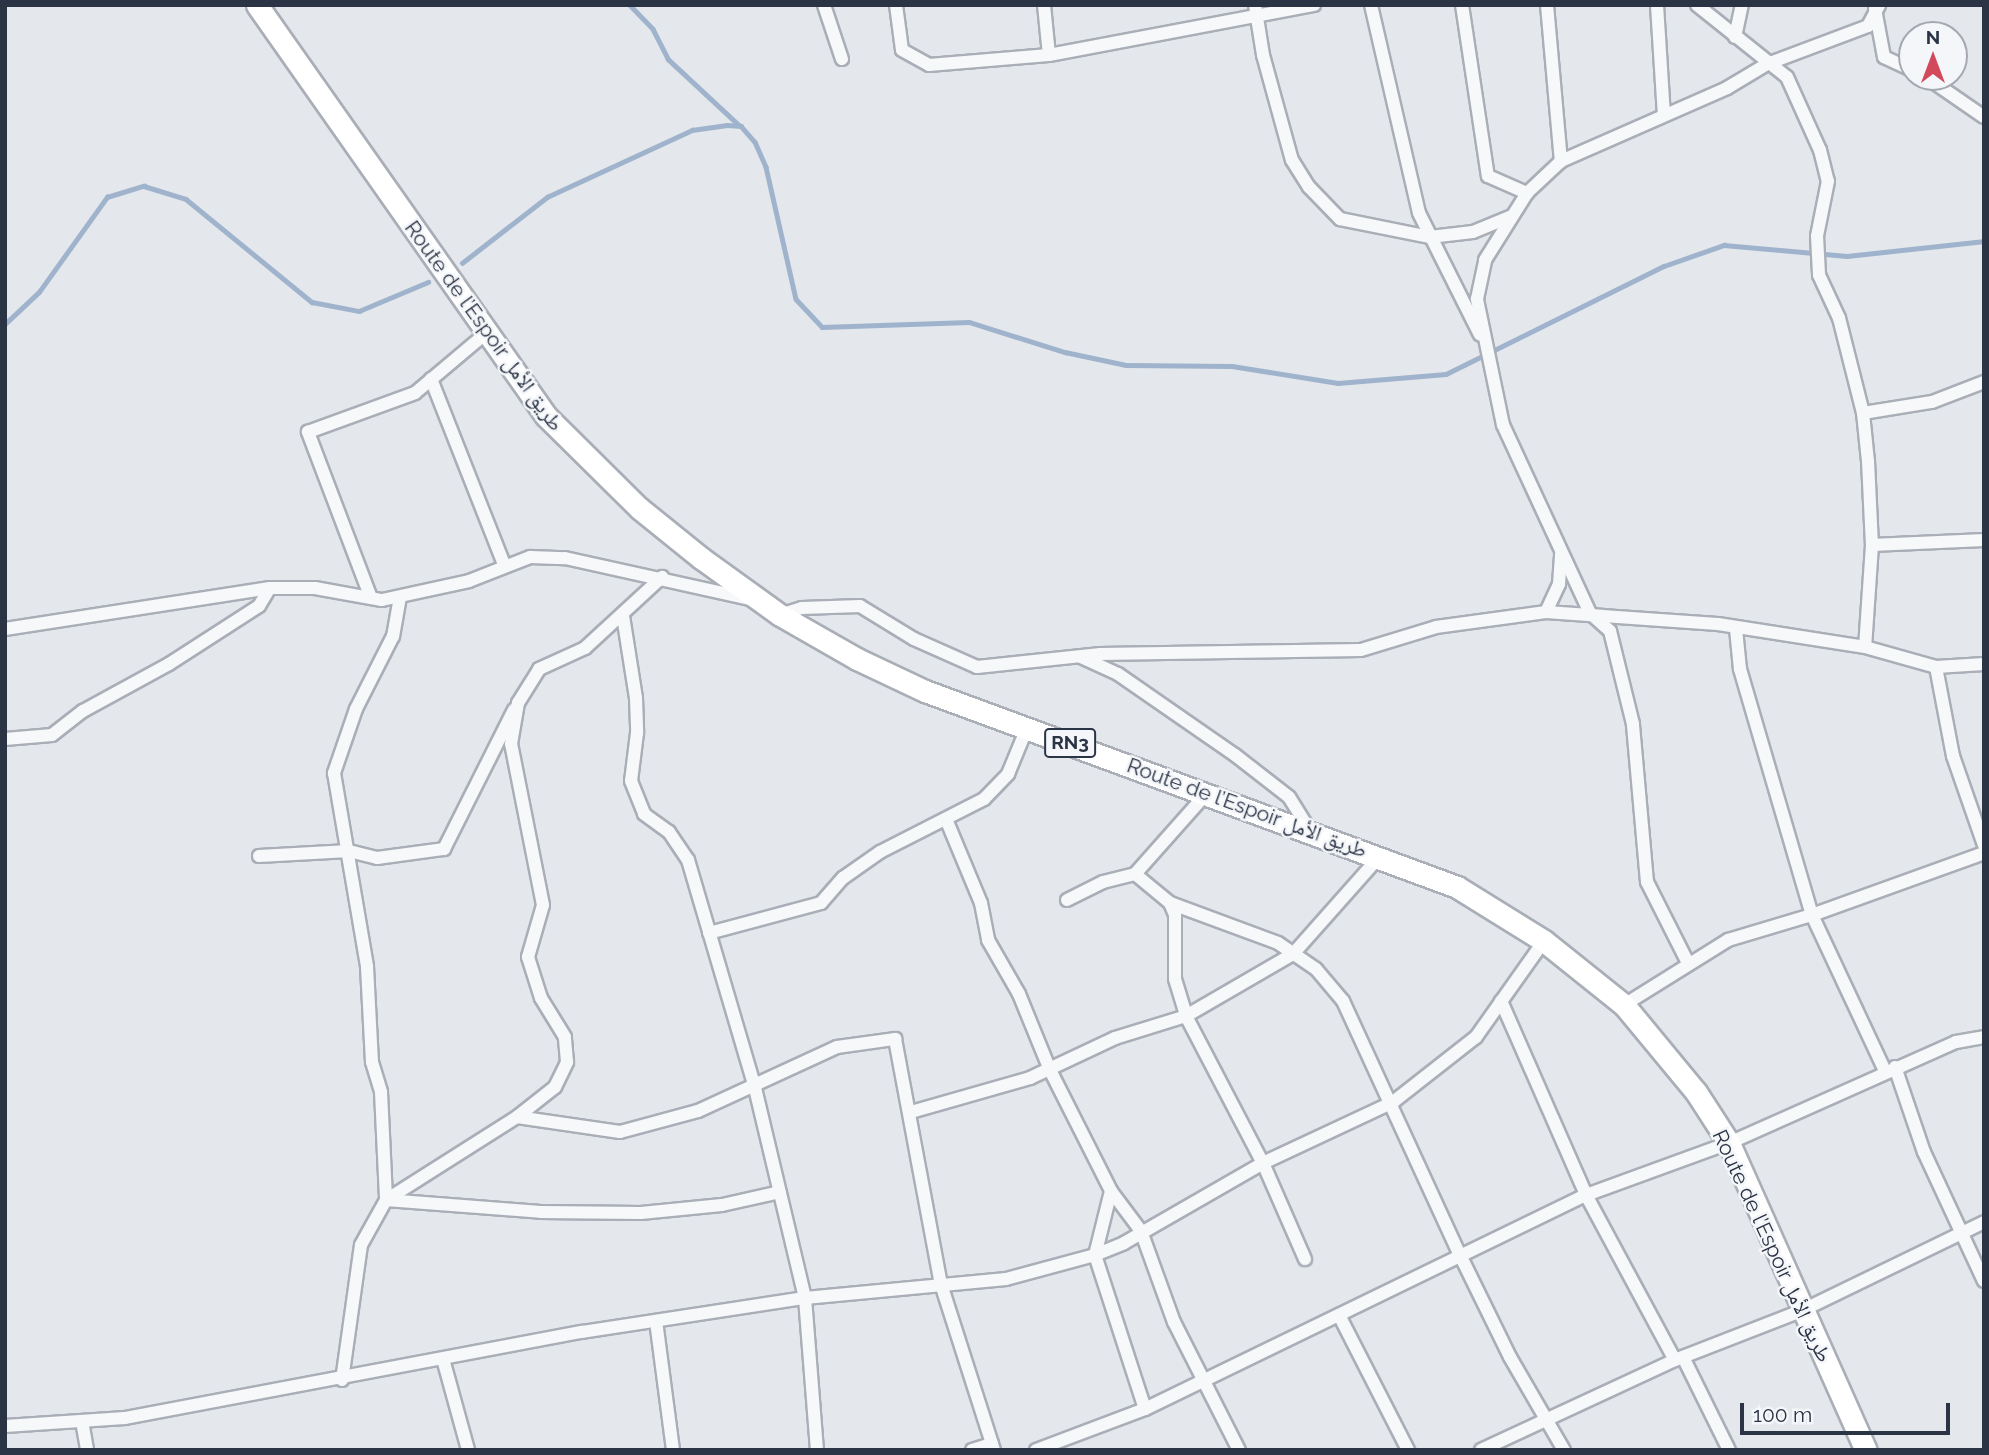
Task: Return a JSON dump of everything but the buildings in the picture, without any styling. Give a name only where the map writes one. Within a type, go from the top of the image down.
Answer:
[{"type":"highway","name":"Route de l’Espoir طريق الأمل","points":[[257,5],[485,334],[546,416],[584,458],[639,509],[761,602],[780,615],[902,680],[1380,856],[1457,887],[1544,941],[1624,1005],[1696,1092],[1729,1143],[1866,1450]]},
{"type":"street","points":[[824,5],[842,59]]},
{"type":"street","points":[[896,5],[902,50],[929,65],[1049,55],[1256,11],[1314,5]]},
{"type":"street","points":[[1044,5],[1049,55]]},
{"type":"street","points":[[1371,5],[1419,213],[1488,351]]},
{"type":"street","points":[[1462,5],[1488,176],[1527,193]]},
{"type":"street","points":[[1547,5],[1561,161]]},
{"type":"street","points":[[1657,5],[1664,115]]},
{"type":"street","points":[[1697,5],[1767,64],[1787,76],[1820,150],[1828,181],[1817,236],[1819,275],[1839,318],[1863,413],[1872,545],[1866,647]]},
{"type":"street","points":[[1735,37],[1742,5]]},
{"type":"street","points":[[1688,963],[1647,882],[1633,724],[1610,631],[1590,613],[1503,425],[1477,299],[1485,260],[1527,193],[1561,161],[1727,88],[1767,64],[1868,26],[1876,6]]},
{"type":"street","points":[[1876,6],[1884,57],[1898,64]]},
{"type":"street","points":[[1256,11],[1276,106],[1292,160],[1309,187],[1340,219],[1430,237],[1473,232],[1513,216]]},
{"type":"street","points":[[1946,91],[1984,117]]},
{"type":"street","points":[[371,597],[308,432],[415,393],[485,334]]},
{"type":"street","points":[[430,379],[504,565]]},
{"type":"street","points":[[1863,413],[1932,402],[1984,382]]},
{"type":"street","points":[[1872,545],[1984,540]]},
{"type":"street","points":[[1546,612],[1559,584],[1561,553]]},
{"type":"street","points":[[5,629],[270,589],[315,589],[371,597],[400,597],[469,581],[530,557],[565,558],[662,577],[761,602]]},
{"type":"street","points":[[259,856],[349,851],[377,858],[444,849],[483,765],[538,669],[585,648],[623,616],[662,577]]},
{"type":"street","points":[[5,739],[52,735],[83,711],[169,664],[260,606],[270,589]]},
{"type":"street","points":[[386,1200],[381,1092],[372,1062],[367,967],[334,773],[356,709],[393,636],[400,597]]},
{"type":"street","points":[[780,615],[802,608],[860,606],[914,639],[977,667],[1082,657],[1361,650],[1436,627],[1546,612],[1718,624],[1736,629],[1866,647],[1936,667],[1984,664]]},
{"type":"street","points":[[623,616],[636,698],[637,733],[631,781],[644,814],[669,832],[688,860],[755,1088],[805,1298],[817,1450]]},
{"type":"street","points":[[1736,629],[1740,669],[1812,915],[1890,1069],[1924,1152],[1984,1281]]},
{"type":"street","points":[[1082,657],[1118,674],[1235,755],[1289,797],[1310,830]]},
{"type":"street","points":[[1936,667],[1953,756],[1984,845]]},
{"type":"street","points":[[342,1380],[361,1245],[386,1200],[517,1117],[555,1087],[567,1062],[565,1037],[541,998],[528,957],[543,905],[511,744],[518,703]]},
{"type":"street","points":[[709,933],[821,903],[843,878],[880,852],[984,799],[1008,774],[1027,728]]},
{"type":"street","points":[[1067,900],[1103,882],[1135,874],[1207,793]]},
{"type":"street","points":[[946,819],[981,904],[988,940],[1019,994],[1050,1070],[1111,1191],[1141,1231],[1174,1322],[1239,1450]]},
{"type":"street","points":[[1624,1005],[1728,940],[1812,915],[1984,853]]},
{"type":"street","points":[[911,1112],[1050,1070],[1115,1038],[1186,1016],[1293,954],[1380,856]]},
{"type":"street","points":[[1135,874],[1170,903],[1278,943],[1316,970],[1343,1001],[1393,1101],[1461,1257],[1564,1450]]},
{"type":"street","points":[[1170,903],[1175,915],[1175,979],[1186,1016],[1262,1163],[1305,1259]]},
{"type":"street","points":[[5,1426],[82,1421],[342,1380],[656,1321],[805,1298],[1006,1279],[1095,1255],[1262,1163],[1393,1101],[1476,1037],[1544,941]]},
{"type":"street","points":[[1501,1001],[1586,1195],[1730,1450]]},
{"type":"street","points":[[1036,1450],[1053,1447],[1145,1409],[1586,1195],[1729,1143],[1890,1069],[1956,1042],[1984,1037]]},
{"type":"street","points":[[517,1117],[620,1132],[698,1111],[755,1088],[837,1047],[895,1039],[911,1112],[941,1284],[993,1447],[972,1450]]},
{"type":"street","points":[[1111,1191],[1095,1255],[1145,1409]]},
{"type":"street","points":[[386,1200],[541,1212],[641,1213],[722,1205],[780,1192]]},
{"type":"street","points":[[1480,1450],[1679,1358],[1803,1310],[1984,1222]]},
{"type":"street","points":[[1339,1315],[1408,1450]]},
{"type":"street","points":[[656,1321],[673,1450]]},
{"type":"street","points":[[443,1359],[468,1450]]},
{"type":"street","points":[[82,1421],[87,1450]]},
{"type":"waterway","points":[[630,5],[653,29],[668,59],[739,125]]},
{"type":"waterway","points":[[462,263],[547,197],[692,130],[727,125],[741,126],[755,142],[766,167],[796,299],[822,327],[969,322],[1065,352],[1126,365],[1232,366],[1338,383],[1446,374],[1664,266],[1724,245],[1847,256],[1984,241]]},
{"type":"waterway","points":[[5,324],[39,292],[107,197],[144,186],[186,199],[312,302],[359,311],[428,282]]}]
